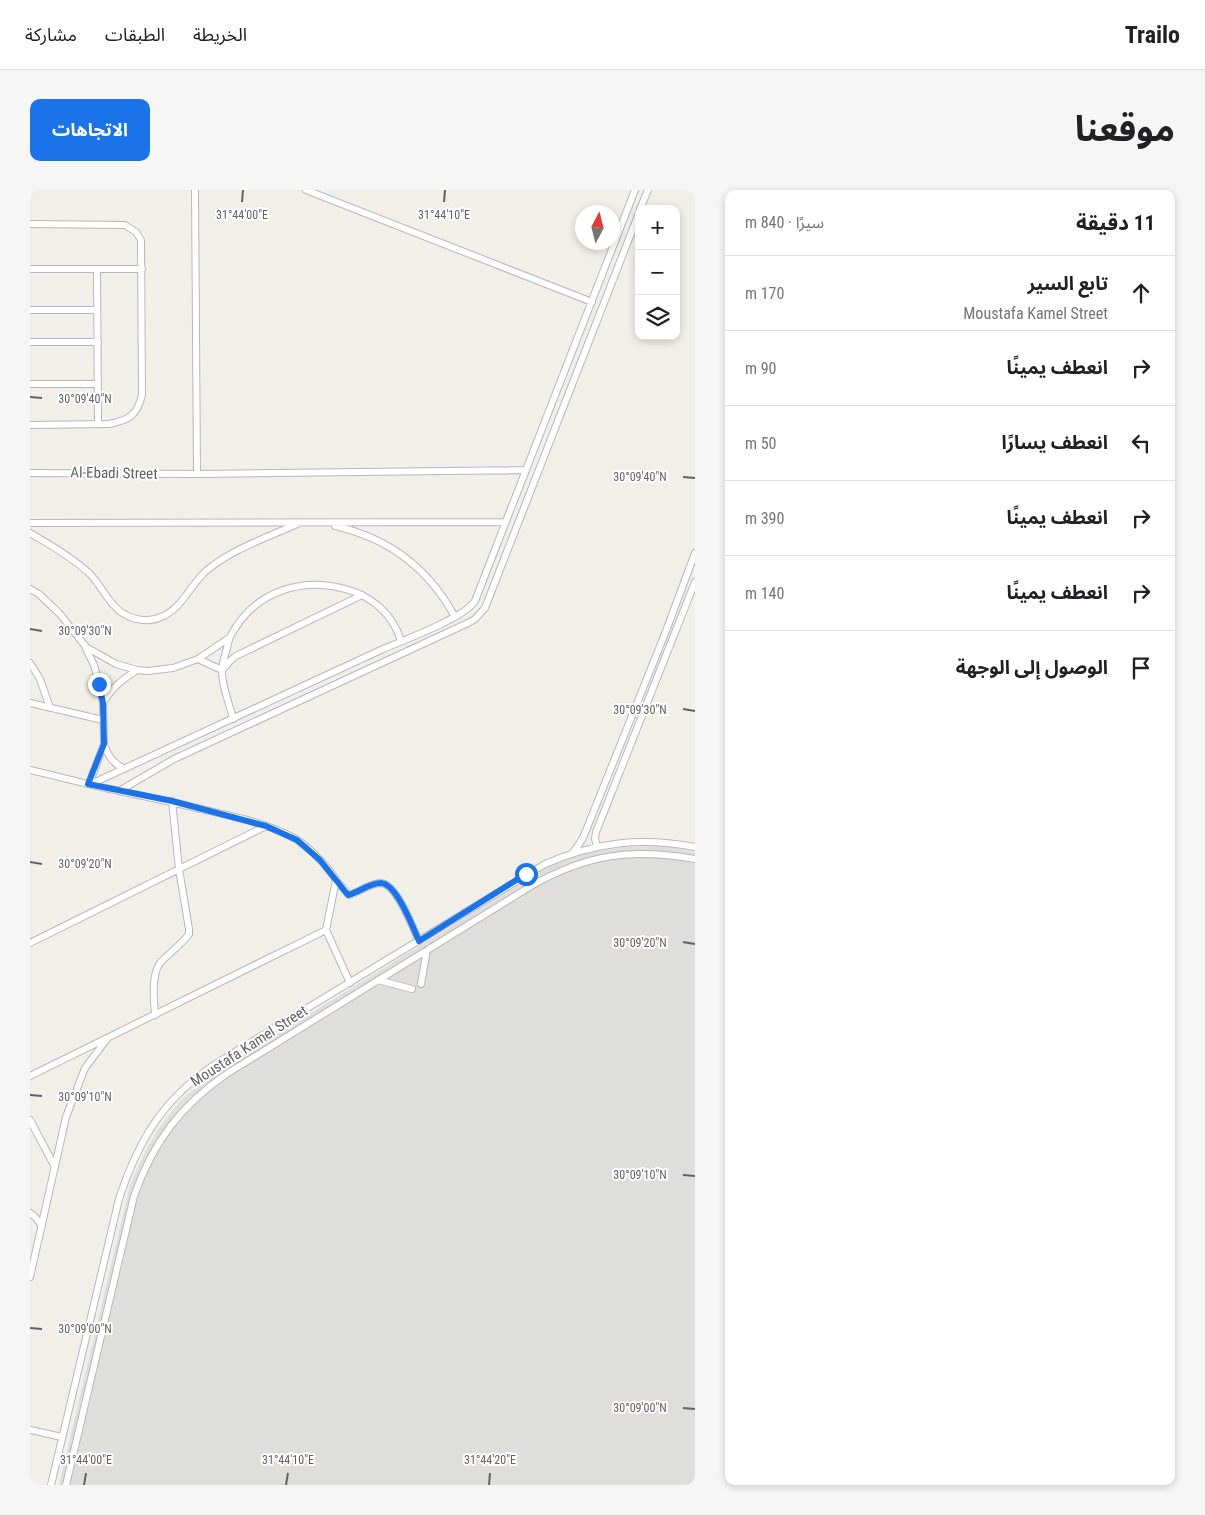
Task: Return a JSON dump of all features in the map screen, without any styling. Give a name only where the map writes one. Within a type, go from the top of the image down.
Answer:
[{"type":"street","points":[[195,190],[197,474]]},
{"type":"street","points":[[306,190],[592,302]]},
{"type":"street","points":[[90,784],[467,610],[475,601],[635,190]]},
{"type":"street","points":[[642,205],[648,190]]},
{"type":"street","points":[[119,791],[174,759],[468,623],[481,614],[489,599],[635,223]]},
{"type":"street","points":[[30,224],[124,225],[136,232],[141,240],[142,269],[142,395],[139,408],[120,422],[109,424],[30,425]]},
{"type":"street","points":[[30,269],[142,269]]},
{"type":"street","points":[[97,269],[98,424]]},
{"type":"street","points":[[30,310],[97,310]]},
{"type":"street","points":[[30,342],[98,342]]},
{"type":"street","points":[[30,384],[98,384]]},
{"type":"street","name":"Al-Ebadi Street","points":[[30,473],[197,474],[526,470]]},
{"type":"street","points":[[30,523],[506,522]]},
{"type":"street","points":[[30,533],[52,545],[90,574],[120,611],[132,618],[146,620],[160,618],[173,611],[205,572],[235,551],[300,523]]},
{"type":"street","points":[[323,523],[352,529],[379,541],[404,556],[426,575],[445,598],[455,617]]},
{"type":"street","points":[[573,853],[585,833],[666,631],[695,553]]},
{"type":"street","points":[[597,846],[596,832],[695,582]]},
{"type":"street","points":[[233,719],[222,670],[230,638],[248,612],[261,601],[276,593],[310,584],[327,585],[362,595],[388,615],[396,627],[401,641]]},
{"type":"street","points":[[30,589],[39,594],[60,614],[86,647],[94,665],[103,703],[104,744],[107,754],[114,763],[124,769]]},
{"type":"street","points":[[222,670],[236,656],[362,595]]},
{"type":"street","points":[[86,647],[116,664],[148,671],[173,668],[198,659],[230,638]]},
{"type":"street","points":[[198,659],[222,670]]},
{"type":"street","points":[[30,664],[40,679],[50,708]]},
{"type":"street","points":[[103,703],[109,691],[121,680],[137,670]]},
{"type":"street","points":[[30,703],[103,720]]},
{"type":"street","points":[[90,784],[104,744]]},
{"type":"street","points":[[30,770],[119,791],[172,801],[266,826],[297,840],[320,860],[348,895],[368,886],[386,884],[402,903],[419,941]]},
{"type":"street","points":[[154,1015],[156,973],[160,964],[189,934],[179,869],[172,801]]},
{"type":"street","points":[[30,944],[266,826]]},
{"type":"street","name":"Moustafa Kamel Street","points":[[51,1485],[119,1199],[135,1156],[146,1135],[167,1106],[191,1081],[220,1061],[545,864],[597,846],[625,842],[647,841],[695,847]]},
{"type":"street","name":"Moustafa Kamel Street","points":[[66,1485],[139,1182],[160,1140],[179,1114],[202,1092],[228,1073],[553,873],[576,864],[600,858],[644,853],[695,858]]},
{"type":"street","points":[[336,880],[326,930],[350,983]]},
{"type":"street","points":[[30,1076],[326,930]]},
{"type":"street","points":[[421,984],[426,950]]},
{"type":"street","points":[[401,952],[407,962]]},
{"type":"street","points":[[392,957],[399,967]]},
{"type":"street","points":[[378,980],[412,989]]},
{"type":"street","points":[[30,1278],[66,1117],[85,1068],[107,1038]]},
{"type":"street","points":[[30,1120],[55,1168]]},
{"type":"street","points":[[119,1199],[133,1202]]},
{"type":"street","points":[[30,1213],[42,1226]]},
{"type":"street","points":[[30,1430],[62,1437]]},
{"type":"shaded area","points":[[666,846],[695,852],[695,1485],[59,1485],[130,1185],[157,1131],[180,1101],[209,1077],[546,868],[583,854],[625,847]]},
{"type":"route","points":[[99,684],[103,703],[104,744],[88,784],[172,801],[248,820],[297,840],[320,860],[348,895],[368,886],[386,884],[402,903],[419,941],[526,874]]}]
